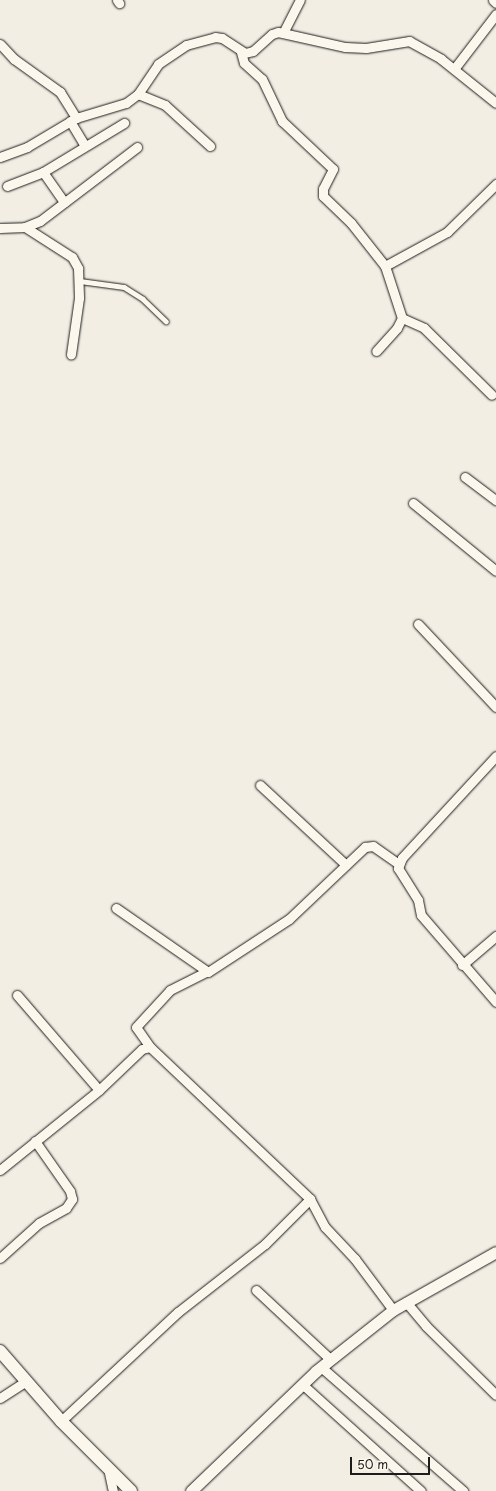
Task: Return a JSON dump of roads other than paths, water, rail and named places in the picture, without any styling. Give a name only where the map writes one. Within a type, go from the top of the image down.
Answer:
[{"type":"main road","points":[[0,1351],[61,1421],[131,1491]]},
{"type":"street","points":[[283,33],[300,0]]},
{"type":"street","points":[[493,0],[496,3]]},
{"type":"street","points":[[454,69],[496,14]]},
{"type":"street","points":[[0,157],[26,147],[73,120],[121,106],[138,94],[154,68],[195,42],[219,37],[241,52],[253,52],[272,34],[283,33],[345,48],[366,48],[409,41],[428,50],[496,103]]},
{"type":"street","points":[[0,44],[14,59],[60,92],[85,146]]},
{"type":"street","points":[[241,52],[244,63],[262,79],[282,121],[333,169],[323,189],[323,196],[351,223],[385,266],[402,318],[424,328],[492,395]]},
{"type":"street","points":[[138,94],[169,108],[210,146]]},
{"type":"street","points":[[7,186],[43,172],[124,123]]},
{"type":"street","points":[[0,228],[25,227],[40,221],[137,146]]},
{"type":"street","points":[[43,172],[64,202]]},
{"type":"street","points":[[385,266],[447,232],[496,184]]},
{"type":"street","points":[[25,227],[72,257],[80,281],[71,354]]},
{"type":"street","points":[[376,351],[402,318]]},
{"type":"street","points":[[465,477],[496,500]]},
{"type":"street","points":[[412,503],[496,571]]},
{"type":"street","points":[[418,624],[496,706]]},
{"type":"street","points":[[495,760],[399,864],[400,875],[418,900],[421,916],[462,965],[496,1002]]},
{"type":"street","points":[[260,785],[346,865]]},
{"type":"street","points":[[393,1310],[360,1266],[326,1227],[310,1199],[150,1047],[136,1027],[170,990],[206,972],[289,920],[368,846],[373,846],[399,864]]},
{"type":"street","points":[[116,908],[206,972]]},
{"type":"street","points":[[462,965],[496,936]]},
{"type":"street","points":[[17,995],[99,1090]]},
{"type":"street","points":[[0,1170],[99,1090],[142,1049],[150,1047]]},
{"type":"street","points":[[0,1258],[39,1223],[66,1208],[72,1199],[70,1191],[35,1141]]},
{"type":"street","points":[[61,1421],[178,1312],[265,1244],[310,1199]]},
{"type":"street","points":[[191,1491],[330,1359],[393,1310],[496,1252]]},
{"type":"street","points":[[256,1290],[330,1359]]},
{"type":"street","points":[[406,1302],[426,1326],[496,1395]]},
{"type":"street","points":[[320,1367],[463,1491]]},
{"type":"street","points":[[0,1398],[26,1381]]},
{"type":"street","points":[[302,1384],[420,1491]]},
{"type":"street","points":[[108,1468],[113,1491]]},
{"type":"lane","points":[[80,281],[124,287],[143,299],[166,322]]}]
